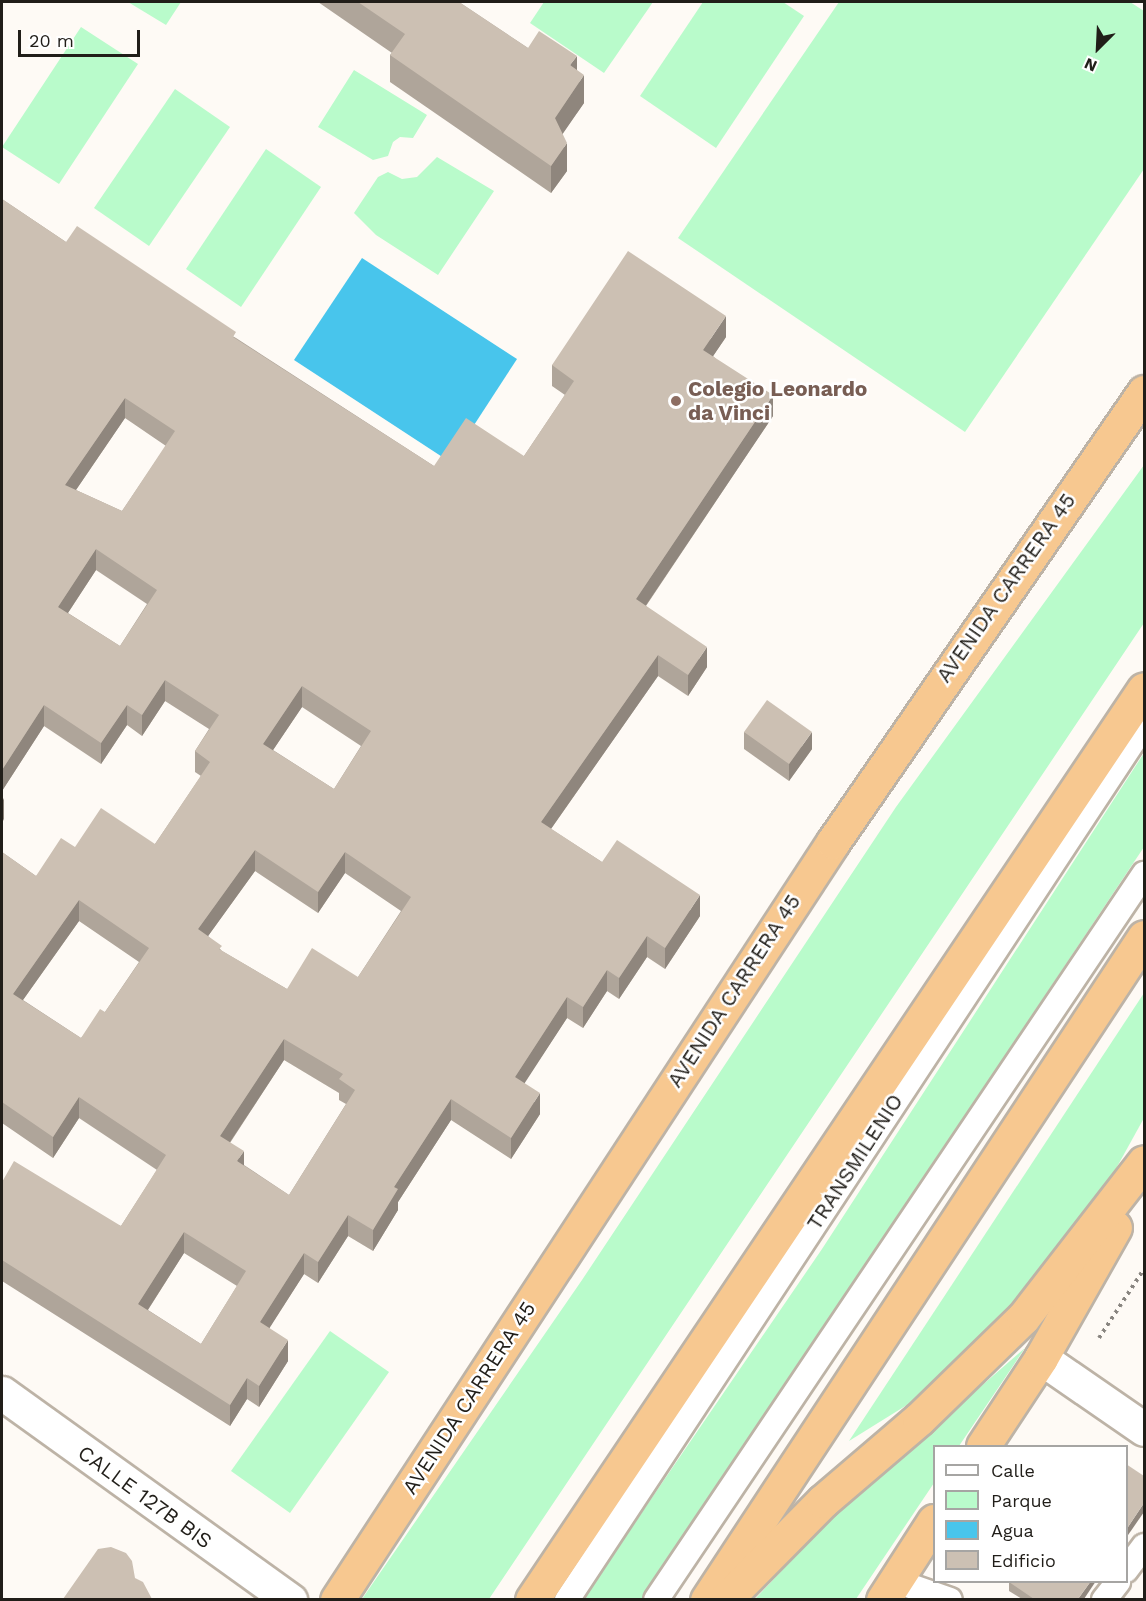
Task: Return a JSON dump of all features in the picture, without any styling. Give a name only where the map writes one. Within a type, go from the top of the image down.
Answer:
[{"type":"highway","name":"AVENIDA CARRERA 45","points":[[337,1599],[839,832],[1144,392]]},
{"type":"highway","points":[[532,1599],[1144,689]]},
{"type":"highway","points":[[707,1599],[1144,938]]},
{"type":"highway","points":[[725,1599],[823,1501],[919,1419],[1023,1318],[1144,1162]]},
{"type":"highway","points":[[984,1445],[1041,1358],[1144,1174]]},
{"type":"highway","points":[[890,1590],[933,1523]]},
{"type":"street","points":[[1041,1358],[1144,1429]]},
{"type":"street","name":"CALLE 127B BIS","points":[[2,1393],[290,1599]]},
{"type":"lane","name":"TRANSMILENIO","points":[[567,1599],[1144,725]]},
{"type":"lane","points":[[656,1599],[1144,874]]},
{"type":"lane","points":[[1128,1567],[1144,1546]]},
{"type":"lane","points":[[1104,1599],[1116,1583]]},
{"type":"lane","points":[[890,1590],[950,1599]]},
{"type":"green space","points":[[128,2],[181,2],[166,25]]},
{"type":"green space","points":[[544,2],[653,2],[604,73],[530,23]]},
{"type":"green space","points":[[703,2],[783,2],[804,16],[716,148],[640,96]]},
{"type":"green space","points":[[839,2],[1130,2],[1144,11],[1144,169],[965,432],[678,238]]},
{"type":"green space","points":[[81,27],[138,64],[59,184],[2,147]]},
{"type":"green space","points":[[354,70],[427,115],[413,138],[400,137],[393,142],[388,156],[373,160],[318,127]]},
{"type":"green space","points":[[175,89],[230,127],[149,246],[94,208]]},
{"type":"green space","points":[[266,149],[321,187],[241,307],[186,269]]},
{"type":"green space","points":[[437,157],[494,191],[438,275],[376,235],[354,213],[378,177],[388,172],[402,179],[417,177]]},
{"type":"green space","points":[[1144,465],[1144,623],[489,1599],[362,1599],[582,1280],[896,807]]},
{"type":"green space","points":[[1144,753],[1144,847],[643,1599],[582,1600],[822,1249]]},
{"type":"green space","points":[[1144,993],[1144,1118],[1097,1203],[1014,1304],[923,1395],[849,1441]]},
{"type":"green space","points":[[330,1331],[389,1372],[290,1513],[231,1471]]},
{"type":"green space","points":[[1025,1348],[960,1445],[933,1445],[933,1484],[856,1599],[754,1600],[837,1512]]},
{"type":"water","points":[[362,258],[517,359],[450,462],[294,360]]},
{"type":"building","points":[[358,2],[459,2],[528,48],[539,31],[577,56],[570,65],[584,75],[555,118],[567,143],[551,166],[390,55],[405,34]]},
{"type":"building","points":[[2,199],[66,242],[77,226],[236,332],[233,337],[434,466],[466,418],[524,456],[574,381],[552,365],[628,251],[726,316],[703,350],[773,395],[636,599],[707,647],[688,675],[658,655],[541,822],[602,862],[617,840],[700,895],[665,948],[647,936],[619,978],[607,970],[583,1007],[567,997],[515,1077],[540,1093],[511,1138],[451,1099],[394,1187],[398,1189],[373,1230],[348,1215],[318,1262],[304,1253],[260,1322],[288,1340],[259,1386],[247,1378],[230,1405],[2,1260],[2,1182],[14,1161],[121,1226],[166,1155],[79,1097],[53,1137],[2,1102],[2,852],[36,876],[61,838],[75,847],[101,808],[155,844],[210,762],[195,751],[219,715],[165,680],[142,715],[127,705],[101,743],[44,705],[2,770]],"holes":[[[125,398],[175,431],[122,511],[65,485]],[[96,549],[157,590],[120,646],[58,607]],[[302,686],[371,731],[334,789],[263,744]],[[255,850],[318,892],[345,852],[411,897],[358,977],[312,948],[287,989],[219,949],[222,946],[198,929]],[[79,900],[149,948],[105,1012],[100,1009],[81,1038],[13,994]],[[284,1039],[343,1074],[339,1079],[355,1090],[289,1195],[237,1161],[244,1151],[220,1136]],[[184,1232],[246,1271],[201,1344],[138,1304]]]},
{"type":"building","points":[[767,700],[812,732],[789,764],[744,732]]},
{"type":"building","points":[[1128,1465],[1144,1476],[1144,1503],[1128,1527]]},
{"type":"building","points":[[111,1547],[126,1553],[132,1561],[135,1578],[143,1582],[152,1599],[63,1599],[98,1549]]},
{"type":"building","points":[[1010,1583],[1090,1583],[1078,1599],[1034,1599]]},
{"type":"place","name":"Colegio Leonardo da Vinci","points":[[676,401]]}]
